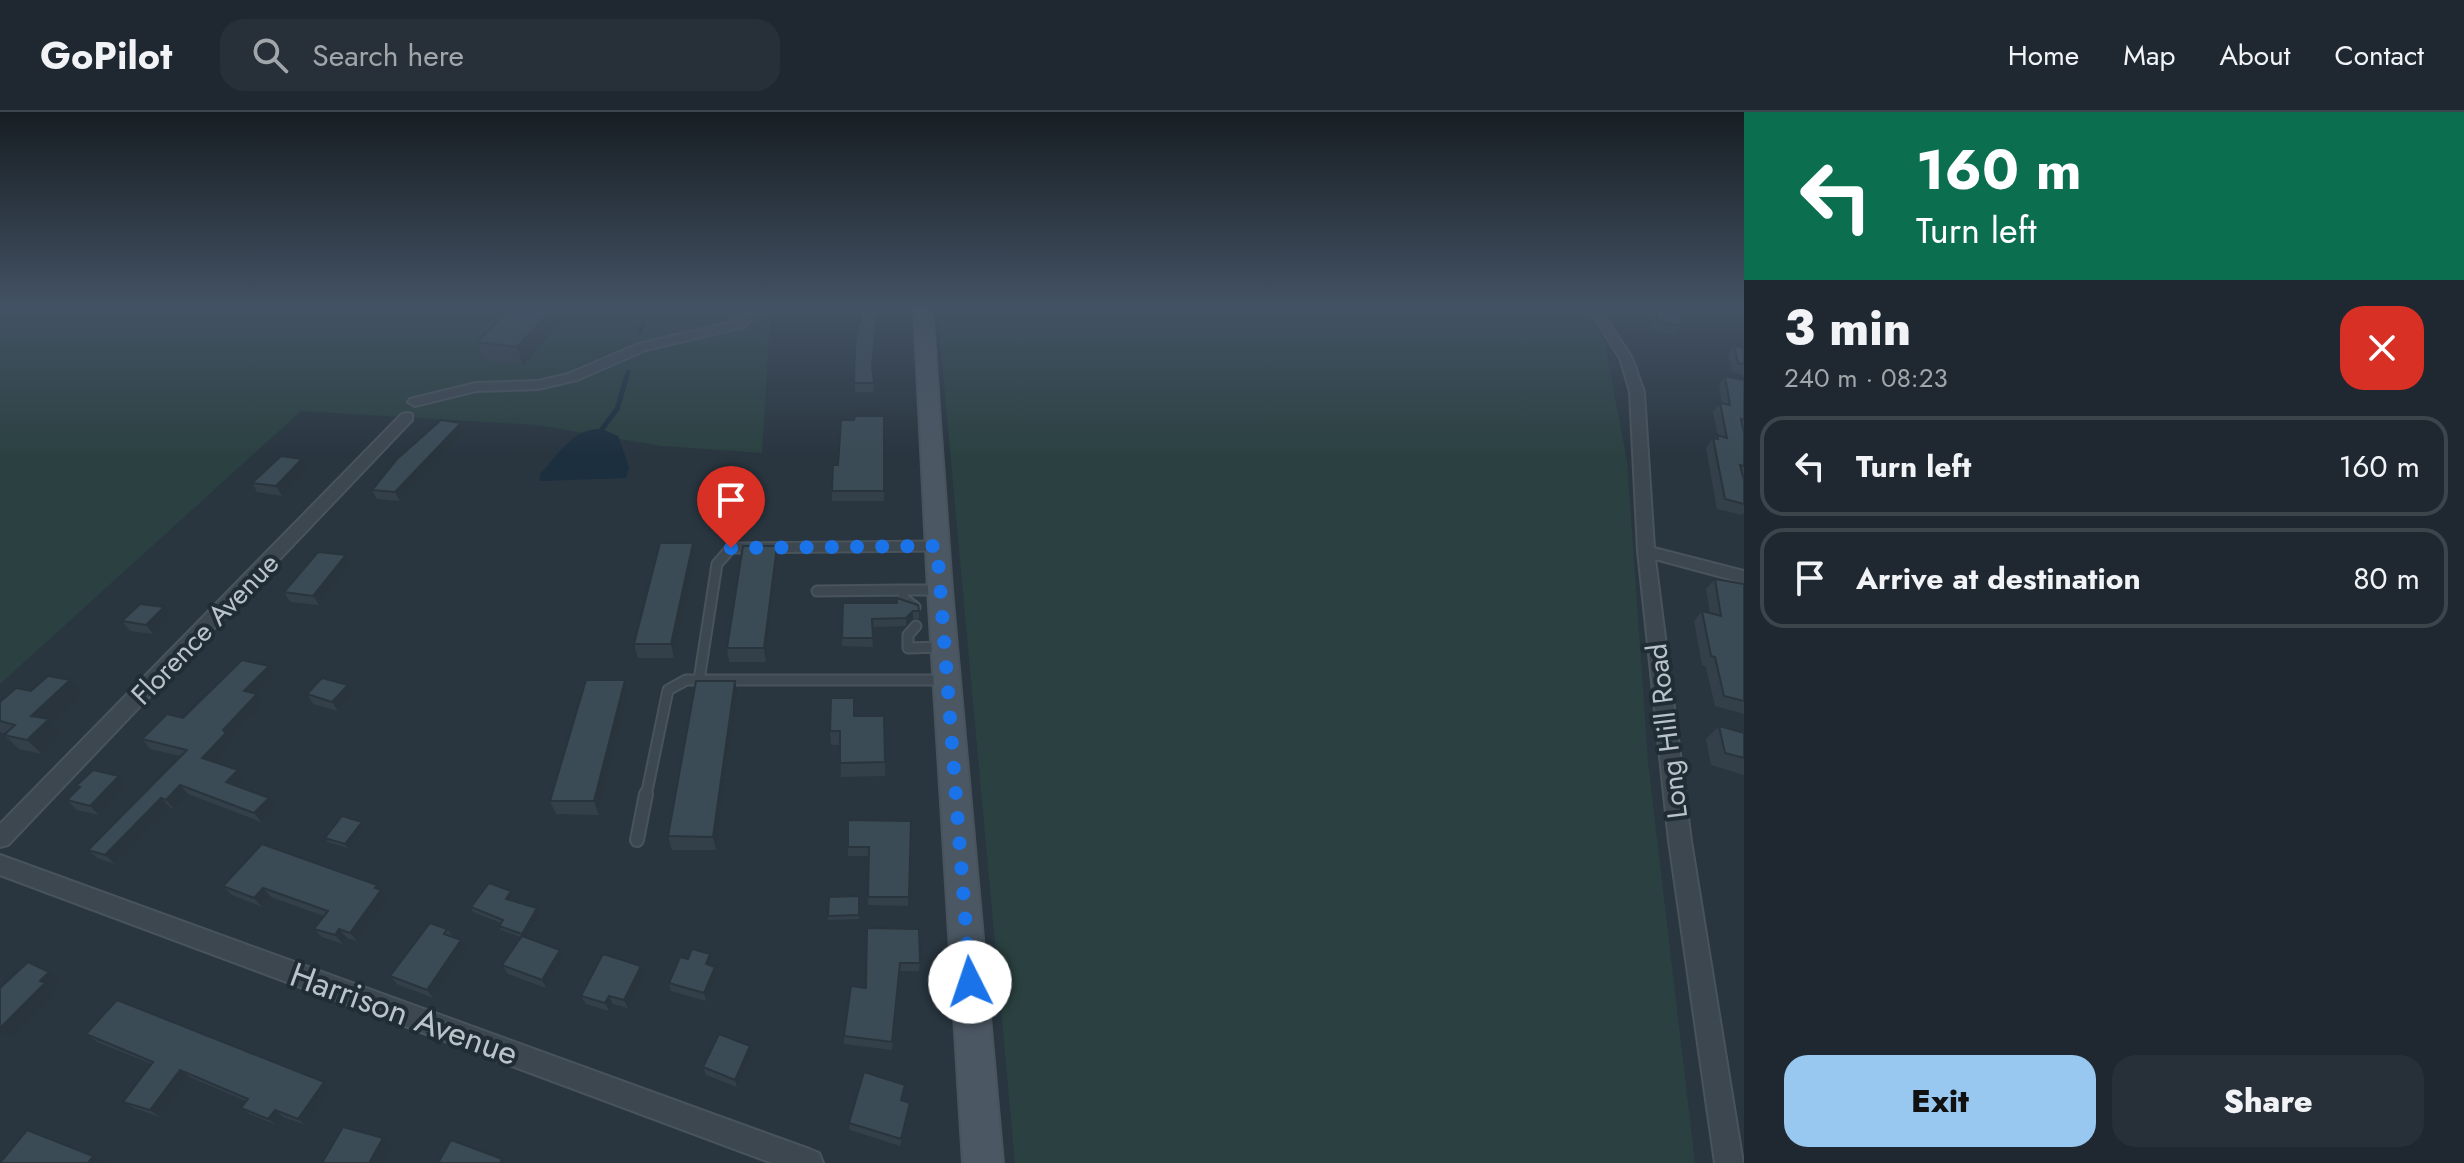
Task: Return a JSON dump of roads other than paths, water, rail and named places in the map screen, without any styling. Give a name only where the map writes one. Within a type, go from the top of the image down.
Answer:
[{"type":"main road","points":[[926,356],[944,647],[983,1163]]},
{"type":"street","name":"Florence Avenue","points":[[0,838],[411,410],[476,387],[538,385],[572,377],[621,356]]},
{"type":"street","name":"Long Hill Road","points":[[1625,356],[1637,392],[1646,551],[1680,841],[1729,1163]]},
{"type":"street","points":[[1646,551],[1744,577]]},
{"type":"street","name":"Harrison Avenue","points":[[0,865],[809,1163]]},
{"type":"lane","points":[[699,680],[717,564],[731,548],[937,546]]},
{"type":"lane","points":[[817,591],[902,598],[940,590]]},
{"type":"lane","points":[[902,598],[915,607]]},
{"type":"lane","points":[[900,626],[908,635],[908,648],[944,647]]},
{"type":"lane","points":[[908,635],[916,626]]},
{"type":"lane","points":[[637,840],[668,690],[686,680],[947,680]]},
{"type":"water","points":[[602,429],[618,436],[629,467],[626,478],[540,481],[540,474],[574,438],[591,430]]},
{"type":"waterway","points":[[602,429],[617,409],[628,372]]}]
